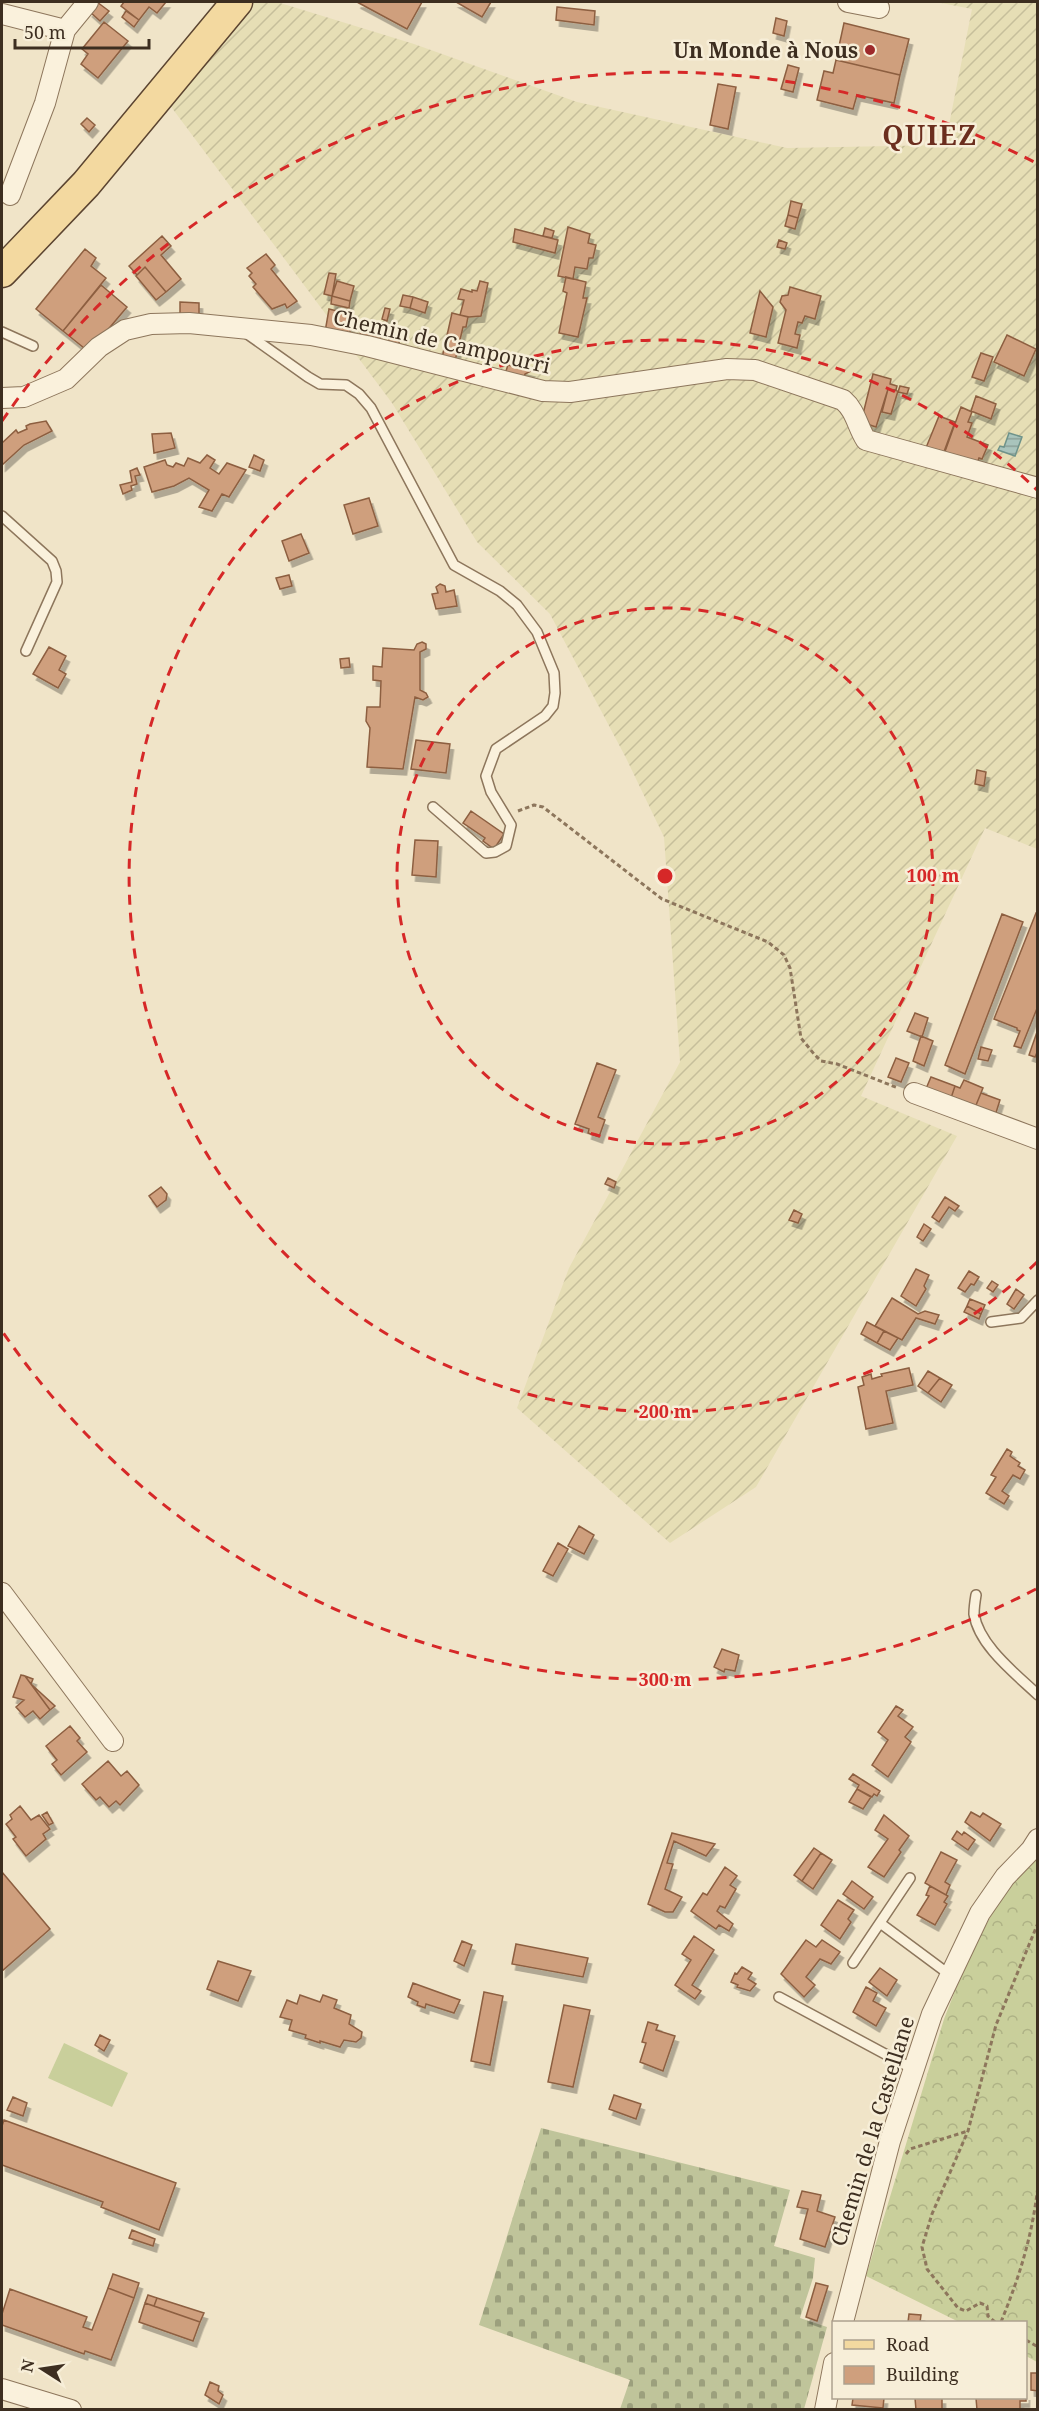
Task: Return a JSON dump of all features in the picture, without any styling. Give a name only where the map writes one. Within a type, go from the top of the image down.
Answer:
[{"type":"main road","points":[[2,272],[86,184],[237,2]]},
{"type":"main road","points":[[2,244],[29,225],[77,176],[134,126]]},
{"type":"street","points":[[10,195],[45,102],[65,30],[88,2]]},
{"type":"street","points":[[848,2],[879,8]]},
{"type":"street","points":[[2,15],[65,30]]},
{"type":"street","name":"Chemin de Campourri","points":[[2,398],[24,397],[66,379],[99,347],[125,330],[160,324],[189,323],[311,336],[367,346],[543,391],[570,392],[727,369],[754,370],[843,400],[853,409],[856,426],[866,440],[1038,488]]},
{"type":"street","points":[[914,1093],[1038,1138]]},
{"type":"street","points":[[2,1593],[113,1741]]},
{"type":"street","name":"Chemin de la Castellane","points":[[843,2321],[890,2141],[932,2014],[980,1913],[1005,1877],[1031,1850],[1038,1839]]},
{"type":"street","points":[[825,2409],[832,2373]]},
{"type":"street","points":[[2,2389],[71,2409]]},
{"type":"lane","points":[[240,328],[320,384],[331,383],[346,386],[359,393],[370,408],[454,565],[500,591],[517,605],[537,632],[554,673],[553,706],[545,716],[496,749],[486,776],[491,792],[511,825],[506,846],[495,852],[486,853],[432,807]]},
{"type":"lane","points":[[2,332],[33,346]]},
{"type":"lane","points":[[2,516],[52,561],[56,571],[57,582],[26,651]]},
{"type":"lane","points":[[991,1322],[1021,1318],[1038,1300]]},
{"type":"lane","points":[[976,1595],[974,1615],[986,1642],[1006,1668],[1038,1695]]},
{"type":"lane","points":[[853,1963],[910,1878]]},
{"type":"lane","points":[[880,1923],[950,1975]]},
{"type":"lane","points":[[779,1997],[914,2069]]},
{"type":"path","points":[[507,817],[534,805],[543,807],[663,899],[768,942],[784,955],[790,968],[801,1038],[814,1054],[821,1061],[837,1064],[914,1093]]},
{"type":"path","points":[[994,2321],[988,2316],[987,2306],[980,2303],[966,2311],[958,2308],[927,2269],[922,2247],[932,2214],[968,2131],[996,2025],[1038,1923]]},
{"type":"path","points":[[910,2149],[968,2131]]},
{"type":"path","points":[[1001,2321],[1021,2274],[1038,2186]]},
{"type":"shaded area","points":[[252,2],[277,2],[414,44],[577,102],[787,148],[945,145],[972,9],[936,2],[1037,2],[1037,849],[985,828],[861,1096],[957,1136],[756,1487],[670,1543],[517,1408],[569,1268],[680,1062],[664,837],[626,758],[550,614],[477,542],[392,403],[169,104]]},
{"type":"green space","points":[[1037,1843],[1037,2362],[1027,2357],[1027,2321],[957,2321],[866,2276],[944,2019],[966,1963],[993,1912]]},
{"type":"green space","points":[[64,2043],[128,2073],[112,2107],[48,2078]]},
{"type":"green space","points":[[541,2128],[790,2190],[774,2246],[815,2258],[813,2278],[800,2318],[827,2327],[804,2409],[620,2409],[630,2380],[479,2325]]},
{"type":"water","points":[[1009,433],[1022,437],[1015,456],[998,450],[1000,446],[1004,447]]},
{"type":"building","points":[[97,2],[109,11],[100,21],[89,11]]},
{"type":"building","points":[[124,2],[166,2],[157,13],[149,7],[139,20],[121,6]]},
{"type":"building","points":[[357,2],[422,2],[407,29]]},
{"type":"building","points":[[456,2],[491,2],[482,17]]},
{"type":"building","points":[[557,7],[595,11],[594,25],[556,20]]},
{"type":"building","points":[[126,11],[139,20],[134,27],[122,17]]},
{"type":"building","points":[[776,18],[787,21],[784,36],[773,33]]},
{"type":"building","points":[[104,22],[128,41],[98,78],[81,64],[88,54],[82,49]]},
{"type":"building","points":[[844,23],[909,39],[900,75],[836,60]]},
{"type":"building","points":[[836,60],[900,75],[894,103],[857,95],[853,109],[817,100],[824,71],[833,73]]},
{"type":"building","points":[[788,65],[799,68],[793,92],[781,89]]},
{"type":"building","points":[[718,84],[736,87],[728,129],[710,125]]},
{"type":"building","points":[[87,118],[95,125],[89,132],[81,124]]},
{"type":"building","points":[[791,201],[802,204],[798,218],[788,215]]},
{"type":"building","points":[[788,215],[798,218],[795,229],[785,226]]},
{"type":"building","points":[[568,227],[590,234],[588,243],[596,245],[593,258],[589,258],[587,269],[575,267],[573,279],[558,276]]},
{"type":"building","points":[[545,228],[554,231],[552,238],[543,236]]},
{"type":"building","points":[[515,229],[558,240],[555,253],[513,242]]},
{"type":"building","points":[[162,236],[171,246],[161,255],[181,279],[166,292],[145,267],[137,275],[129,266]]},
{"type":"building","points":[[779,240],[787,243],[785,249],[777,247]]},
{"type":"building","points":[[85,249],[96,258],[91,266],[106,278],[63,331],[36,309]]},
{"type":"building","points":[[266,254],[275,265],[271,269],[297,301],[287,308],[285,304],[272,309],[253,287],[256,284],[249,276],[252,273],[247,268]]},
{"type":"building","points":[[145,267],[166,292],[156,300],[136,276]]},
{"type":"building","points":[[329,273],[336,274],[332,296],[324,294]]},
{"type":"building","points":[[566,277],[586,282],[583,298],[587,298],[578,337],[559,333],[567,293],[563,291]]},
{"type":"building","points":[[337,281],[354,286],[350,301],[332,296]]},
{"type":"building","points":[[480,281],[488,283],[481,316],[460,315],[464,300],[458,299],[461,289],[477,291]]},
{"type":"building","points":[[101,285],[127,307],[89,352],[63,331]]},
{"type":"building","points":[[790,287],[821,296],[815,319],[805,316],[802,323],[798,322],[795,334],[800,335],[797,348],[778,343],[786,310],[780,302],[782,296],[788,295]]},
{"type":"building","points":[[760,291],[773,307],[766,337],[750,333]]},
{"type":"building","points":[[403,295],[413,297],[410,308],[400,306]]},
{"type":"building","points":[[332,296],[350,301],[349,308],[331,304]]},
{"type":"building","points":[[413,297],[428,302],[425,313],[410,308]]},
{"type":"building","points":[[180,302],[199,303],[199,317],[180,317]]},
{"type":"building","points":[[385,308],[390,309],[387,321],[382,319]]},
{"type":"building","points":[[329,309],[353,315],[349,337],[325,332]]},
{"type":"building","points":[[452,313],[468,317],[466,327],[463,327],[455,361],[442,358]]},
{"type":"building","points":[[361,330],[381,335],[379,344],[359,339]]},
{"type":"building","points":[[1007,335],[1036,349],[1024,376],[994,362]]},
{"type":"building","points":[[390,336],[400,339],[397,350],[387,347]]},
{"type":"building","points":[[981,353],[993,357],[984,381],[972,377]]},
{"type":"building","points":[[508,365],[531,371],[525,374],[522,382],[504,377]]},
{"type":"building","points":[[873,374],[891,379],[890,384],[897,386],[896,390],[888,389],[876,427],[861,422]]},
{"type":"building","points":[[900,386],[909,388],[907,394],[898,392]]},
{"type":"building","points":[[888,389],[898,391],[891,414],[882,412]]},
{"type":"building","points":[[976,396],[996,404],[991,419],[971,411]]},
{"type":"building","points":[[961,407],[972,412],[968,422],[972,423],[967,437],[988,445],[975,469],[943,457]]},
{"type":"building","points":[[939,416],[955,422],[942,457],[923,455]]},
{"type":"building","points":[[46,421],[52,431],[24,445],[2,465],[2,443],[16,430],[18,433],[27,429],[26,426],[30,424]]},
{"type":"building","points":[[171,433],[175,448],[154,453],[152,434]]},
{"type":"building","points":[[207,455],[215,460],[210,468],[219,474],[227,463],[246,470],[229,497],[222,494],[212,511],[199,507],[209,490],[189,478],[174,486],[152,492],[144,467],[165,460],[167,465],[173,467],[176,463],[184,466],[188,458],[200,463]]},
{"type":"building","points":[[254,455],[264,460],[260,471],[249,467]]},
{"type":"building","points":[[137,468],[140,475],[135,476],[137,484],[131,486],[132,490],[123,494],[120,485],[132,482],[130,471]]},
{"type":"building","points":[[369,498],[378,526],[353,534],[344,505]]},
{"type":"building","points":[[301,534],[309,553],[289,561],[282,541]]},
{"type":"building","points":[[289,575],[292,586],[280,589],[276,578]]},
{"type":"building","points":[[440,584],[445,586],[446,592],[454,590],[457,606],[436,609],[432,594],[438,593],[436,587]]},
{"type":"building","points":[[422,642],[426,644],[426,649],[420,652],[420,690],[428,697],[423,700],[415,697],[403,769],[367,767],[370,728],[366,721],[367,707],[380,707],[381,681],[373,680],[373,666],[382,667],[383,648],[414,650],[417,644]]},
{"type":"building","points":[[49,647],[66,656],[59,670],[66,674],[58,688],[33,674]]},
{"type":"building","points":[[349,658],[350,667],[341,668],[340,659]]},
{"type":"building","points":[[416,740],[450,744],[446,773],[411,769]]},
{"type":"building","points":[[977,770],[986,772],[984,786],[975,784]]},
{"type":"building","points":[[471,811],[504,834],[494,849],[483,841],[485,838],[463,823]]},
{"type":"building","points":[[415,840],[438,841],[436,877],[412,875]]},
{"type":"building","points":[[1036,913],[1038,914],[1038,1006],[1021,1048],[1014,1046],[1020,1031],[994,1019]]},
{"type":"building","points":[[1002,914],[1023,922],[965,1074],[945,1065]]},
{"type":"building","points":[[915,1013],[928,1018],[922,1037],[907,1031]]},
{"type":"building","points":[[1037,1032],[1038,1050],[1035,1057],[1029,1055]]},
{"type":"building","points":[[921,1036],[933,1041],[924,1066],[913,1061]]},
{"type":"building","points":[[981,1047],[992,1050],[988,1061],[978,1059]]},
{"type":"building","points":[[896,1058],[909,1063],[901,1082],[888,1077]]},
{"type":"building","points":[[597,1063],[616,1070],[598,1117],[605,1120],[599,1137],[588,1133],[589,1129],[575,1124]]},
{"type":"building","points":[[931,1077],[955,1086],[950,1101],[925,1091]]},
{"type":"building","points":[[964,1080],[983,1088],[974,1110],[950,1101],[955,1086],[960,1088]]},
{"type":"building","points":[[981,1093],[1000,1100],[994,1119],[974,1110]]},
{"type":"building","points":[[608,1178],[616,1182],[614,1188],[605,1184]]},
{"type":"building","points":[[161,1187],[167,1194],[166,1200],[157,1207],[149,1196]]},
{"type":"building","points":[[945,1197],[959,1206],[955,1211],[949,1207],[939,1222],[932,1217]]},
{"type":"building","points":[[794,1210],[802,1214],[798,1223],[789,1220]]},
{"type":"building","points":[[924,1224],[931,1229],[923,1241],[917,1237]]},
{"type":"building","points":[[916,1269],[929,1275],[924,1286],[926,1289],[916,1306],[901,1296]]},
{"type":"building","points":[[969,1271],[979,1277],[974,1285],[971,1284],[965,1292],[958,1288]]},
{"type":"building","points":[[992,1281],[998,1285],[993,1292],[987,1288]]},
{"type":"building","points":[[1016,1289],[1024,1295],[1014,1309],[1007,1304]]},
{"type":"building","points":[[892,1298],[918,1314],[925,1311],[939,1315],[935,1324],[916,1318],[902,1340],[875,1326]]},
{"type":"building","points":[[970,1299],[985,1305],[981,1314],[967,1306]]},
{"type":"building","points":[[967,1306],[981,1314],[979,1319],[964,1312]]},
{"type":"building","points":[[867,1322],[884,1331],[877,1343],[861,1334]]},
{"type":"building","points":[[884,1331],[898,1338],[890,1350],[877,1343]]},
{"type":"building","points":[[909,1368],[913,1385],[886,1391],[893,1423],[866,1429],[858,1387],[864,1385],[862,1377],[871,1374],[872,1379],[882,1376],[881,1374]]},
{"type":"building","points":[[928,1371],[940,1378],[928,1393],[918,1386]]},
{"type":"building","points":[[940,1378],[952,1385],[941,1402],[928,1393]]},
{"type":"building","points":[[1007,1449],[1012,1452],[1010,1456],[1020,1463],[1018,1466],[1025,1470],[1020,1479],[1013,1475],[1002,1491],[1009,1496],[1004,1504],[986,1493],[996,1477],[991,1475]]},
{"type":"building","points":[[579,1526],[594,1535],[584,1554],[568,1546]]},
{"type":"building","points":[[558,1543],[568,1549],[553,1576],[543,1571]]},
{"type":"building","points":[[722,1649],[739,1655],[735,1671],[725,1669],[724,1672],[714,1667]]},
{"type":"building","points":[[21,1675],[25,1676],[50,1710],[40,1719],[33,1711],[25,1717],[16,1707],[24,1700],[13,1697]]},
{"type":"building","points":[[25,1676],[33,1679],[31,1684],[55,1706],[50,1710]]},
{"type":"building","points":[[896,1706],[903,1710],[898,1716],[913,1727],[905,1737],[911,1742],[888,1777],[872,1765],[888,1740],[878,1732]]},
{"type":"building","points":[[70,1726],[80,1738],[77,1741],[87,1752],[61,1775],[52,1764],[57,1760],[46,1746]]},
{"type":"building","points":[[108,1761],[121,1776],[127,1771],[139,1785],[120,1805],[116,1801],[109,1807],[100,1797],[96,1800],[82,1784]]},
{"type":"building","points":[[853,1774],[880,1791],[877,1796],[874,1794],[872,1797],[857,1789],[859,1785],[849,1779]]},
{"type":"building","points":[[857,1789],[871,1797],[863,1809],[849,1802]]},
{"type":"building","points":[[20,1806],[31,1820],[39,1815],[50,1829],[43,1834],[46,1839],[26,1856],[13,1839],[16,1837],[6,1824],[12,1819],[10,1815]]},
{"type":"building","points":[[47,1812],[53,1823],[49,1825],[42,1815]]},
{"type":"building","points":[[971,1812],[980,1817],[983,1813],[1001,1824],[990,1841],[965,1822]]},
{"type":"building","points":[[884,1815],[909,1836],[884,1877],[868,1867],[888,1839],[875,1830]]},
{"type":"building","points":[[957,1831],[962,1835],[964,1832],[975,1840],[968,1850],[952,1839]]},
{"type":"building","points":[[672,1833],[715,1844],[706,1856],[674,1841],[667,1863],[673,1864],[665,1889],[682,1897],[673,1912],[665,1912],[648,1904]]},
{"type":"building","points":[[814,1848],[821,1853],[802,1881],[794,1875]]},
{"type":"building","points":[[941,1852],[957,1860],[945,1882],[950,1885],[946,1895],[925,1883]]},
{"type":"building","points":[[821,1853],[832,1860],[813,1889],[802,1881]]},
{"type":"building","points":[[725,1867],[737,1876],[730,1885],[736,1889],[725,1908],[720,1906],[717,1911],[733,1924],[729,1931],[719,1925],[716,1929],[691,1911],[703,1893],[707,1895]]},
{"type":"building","points":[[2,1872],[50,1929],[2,1971]]},
{"type":"building","points":[[852,1881],[873,1897],[864,1909],[843,1894]]},
{"type":"building","points":[[930,1886],[948,1896],[944,1902],[947,1904],[935,1925],[917,1915],[929,1896],[926,1895]]},
{"type":"building","points":[[838,1900],[854,1910],[848,1919],[851,1922],[840,1939],[821,1925]]},
{"type":"building","points":[[694,1936],[714,1950],[692,1985],[701,1991],[695,1999],[675,1985],[691,1960],[682,1954]]},
{"type":"building","points":[[806,1940],[816,1947],[822,1940],[840,1952],[831,1964],[820,1959],[806,1977],[815,1985],[804,1997],[781,1974]]},
{"type":"building","points":[[462,1941],[472,1945],[464,1966],[454,1961]]},
{"type":"building","points":[[516,1944],[588,1958],[583,1977],[512,1964]]},
{"type":"building","points":[[218,1961],[251,1971],[238,2001],[207,1989]]},
{"type":"building","points":[[742,1967],[752,1973],[748,1979],[756,1984],[750,1991],[737,1987],[738,1985],[731,1982],[735,1973],[737,1974]]},
{"type":"building","points":[[880,1968],[897,1980],[887,1996],[869,1982]]},
{"type":"building","points":[[413,1983],[460,2000],[454,2013],[426,2004],[425,2008],[417,2005],[418,2002],[408,1997]]},
{"type":"building","points":[[866,1987],[877,1993],[873,2001],[886,2008],[876,2026],[853,2012]]},
{"type":"building","points":[[484,1992],[503,1996],[490,2065],[471,2061]]},
{"type":"building","points":[[300,1995],[320,2002],[323,1995],[337,2000],[334,2008],[351,2015],[349,2024],[362,2032],[361,2038],[356,2042],[344,2040],[340,2047],[305,2038],[306,2035],[289,2030],[292,2020],[280,2017],[287,2000],[297,2004]]},
{"type":"building","points":[[564,2005],[590,2010],[573,2087],[548,2082]]},
{"type":"building","points":[[648,2022],[658,2025],[656,2030],[675,2036],[663,2071],[640,2062],[646,2043],[642,2042]]},
{"type":"building","points":[[100,2035],[110,2040],[104,2051],[95,2045]]},
{"type":"building","points":[[614,2095],[641,2104],[636,2119],[609,2109]]},
{"type":"building","points":[[13,2097],[27,2103],[23,2116],[7,2110]]},
{"type":"building","points":[[4,2120],[176,2183],[159,2230],[101,2207],[103,2202],[2,2165]]},
{"type":"building","points":[[802,2191],[821,2195],[817,2211],[835,2217],[825,2247],[800,2239],[808,2209],[797,2207]]},
{"type":"building","points":[[132,2230],[155,2239],[153,2246],[129,2238]]},
{"type":"building","points":[[113,2274],[139,2283],[134,2298],[108,2288]]},
{"type":"building","points":[[816,2283],[828,2286],[817,2321],[806,2317]]},
{"type":"building","points":[[108,2288],[134,2298],[111,2360],[85,2351],[84,2354],[2,2325],[2,2314],[10,2289],[87,2317],[83,2327],[92,2330]]},
{"type":"building","points":[[148,2295],[157,2298],[154,2306],[145,2303]]},
{"type":"building","points":[[157,2298],[204,2313],[200,2322],[154,2306]]},
{"type":"building","points":[[145,2303],[200,2322],[193,2341],[139,2322]]},
{"type":"building","points":[[909,2314],[921,2315],[920,2321],[908,2321]]},
{"type":"building","points":[[1031,2373],[1038,2373],[1038,2391],[1031,2390]]},
{"type":"building","points":[[210,2382],[219,2386],[218,2391],[223,2395],[219,2404],[205,2395]]},
{"type":"building","points":[[853,2399],[884,2399],[883,2408],[852,2405]]},
{"type":"building","points":[[915,2399],[942,2399],[942,2410],[916,2410]]},
{"type":"building","points":[[976,2399],[1026,2399],[1026,2401],[1020,2401],[1020,2410],[977,2410]]},
{"type":"place","name":"Un Monde à Nous","points":[[870,50]]},
{"type":"district","name":"QUIEZ","points":[[930,134]]}]
